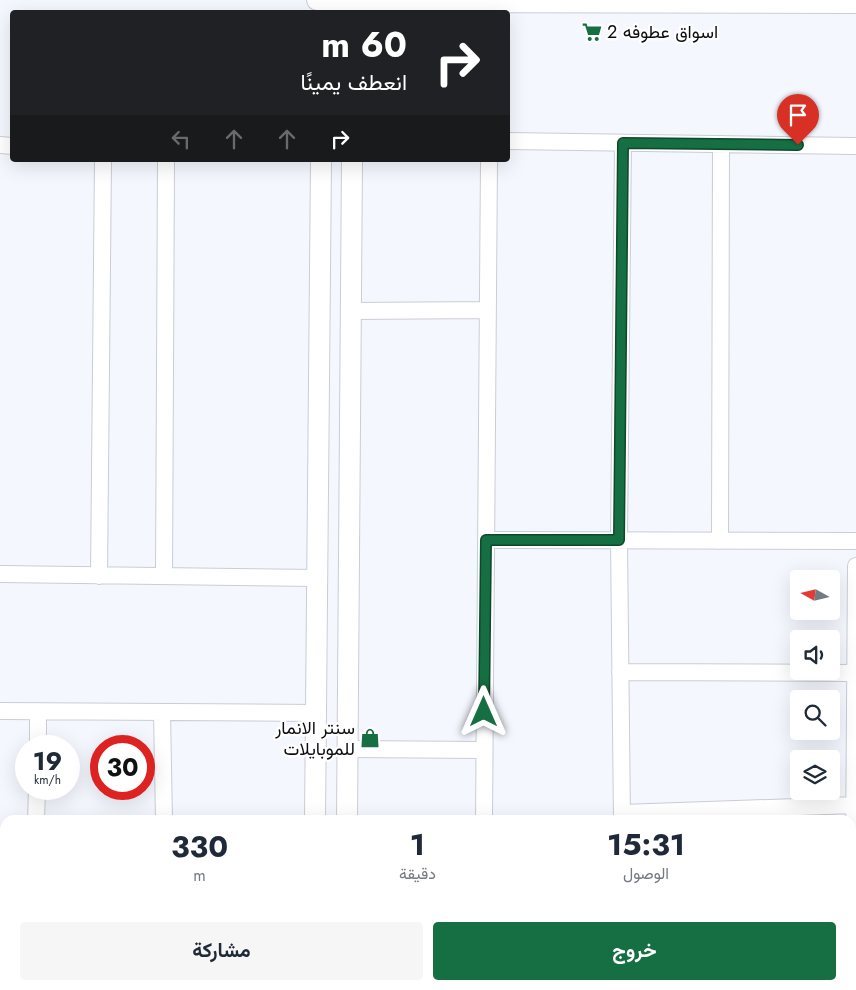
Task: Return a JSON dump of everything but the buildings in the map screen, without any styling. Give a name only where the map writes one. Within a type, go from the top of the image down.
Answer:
[{"type":"street","points":[[317,0],[358,7],[490,7],[782,2],[856,3]]},
{"type":"street","points":[[510,141],[856,146]]},
{"type":"street","points":[[622,815],[619,540],[623,143]]},
{"type":"street","points":[[720,541],[722,144]]},
{"type":"street","points":[[99,576],[103,162]]},
{"type":"street","points":[[164,576],[166,162]]},
{"type":"street","points":[[315,815],[321,162]]},
{"type":"street","points":[[347,815],[352,162]]},
{"type":"street","points":[[484,815],[489,162]]},
{"type":"street","points":[[351,311],[488,310]]},
{"type":"street","points":[[318,401],[350,400]]},
{"type":"street","points":[[486,540],[856,542]]},
{"type":"street","points":[[854,815],[856,566]]},
{"type":"street","points":[[0,574],[317,578]]},
{"type":"street","points":[[620,672],[855,673]]},
{"type":"street","points":[[0,711],[316,712]]},
{"type":"street","points":[[38,712],[38,735]]},
{"type":"street","points":[[162,712],[164,815]]},
{"type":"street","points":[[348,749],[484,750]]},
{"type":"street","points":[[36,815],[37,800]]},
{"type":"street","points":[[641,815],[854,804]]},
{"type":"place","name":"اسواق عطوفه 2","points":[[592,32]]},
{"type":"place","name":"سنتر الانمار للموبايلات","points":[[370,738]]},
{"type":"route","points":[[484,712],[486,540],[619,540],[623,143],[798,145]]}]
